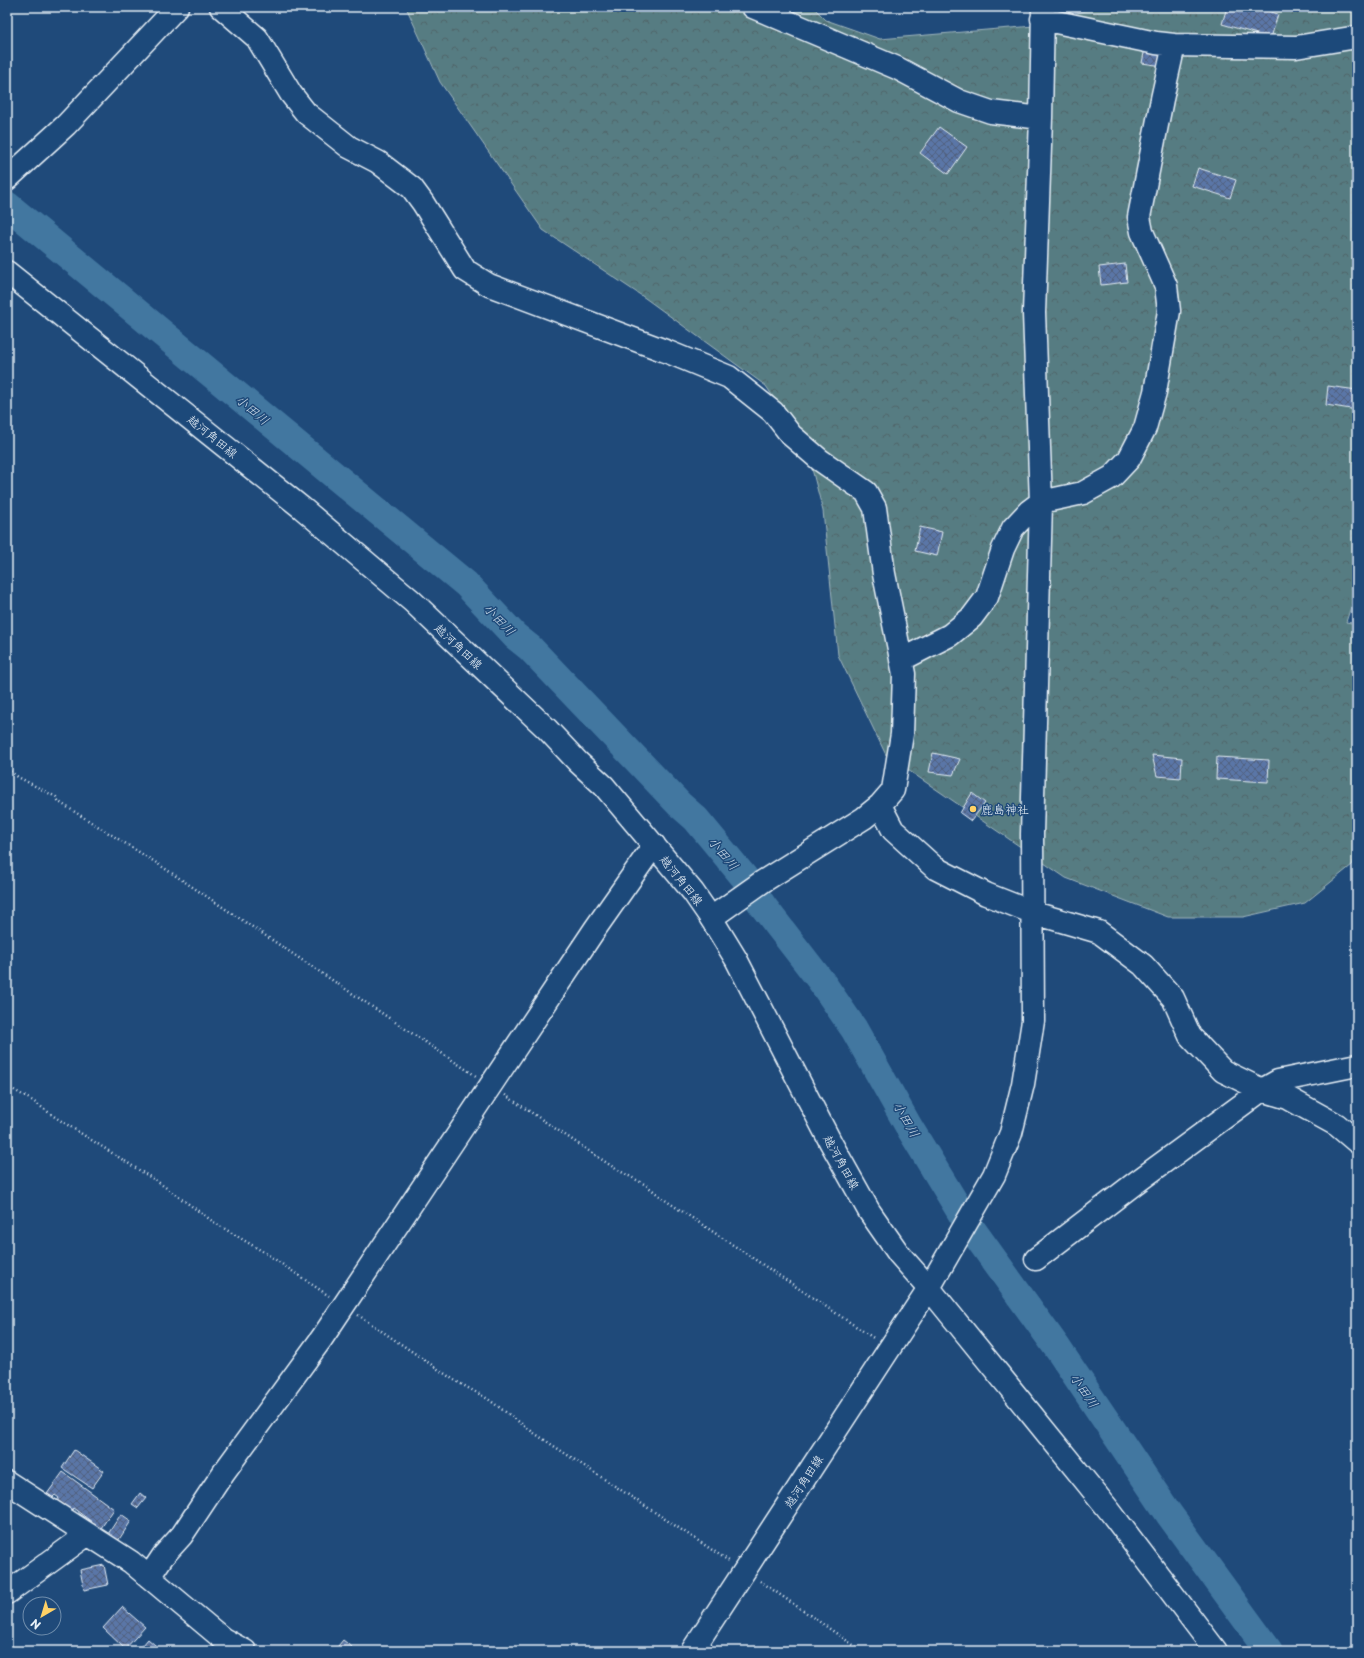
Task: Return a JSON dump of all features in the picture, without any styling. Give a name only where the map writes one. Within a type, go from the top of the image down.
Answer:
[{"type":"street","points":[[7,179],[66,125],[177,7]]},
{"type":"street","points":[[221,7],[257,38],[292,94],[306,113],[349,147],[378,162],[412,188],[465,270],[489,285],[668,352],[728,377],[773,412],[791,435],[820,460],[866,492],[875,508],[884,574],[904,674],[902,734],[893,790],[880,805],[864,818],[762,882],[712,918]]},
{"type":"street","points":[[753,7],[897,68],[959,101],[990,112],[1041,118]]},
{"type":"street","points":[[1216,1651],[1109,1510],[929,1288],[994,1175],[1011,1133],[1025,1070],[1033,1021],[1034,913],[1032,834],[1041,502],[1034,313],[1041,118],[1042,13],[1156,43],[1174,45],[1296,47],[1357,37]]},
{"type":"street","points":[[901,660],[950,635],[972,617],[987,597],[1003,549],[1013,528],[1041,502],[1083,493],[1112,477],[1129,458],[1145,428],[1155,392],[1169,310],[1166,286],[1142,232],[1139,217],[1174,45]]},
{"type":"street","name":"越河角田線","points":[[7,272],[302,508],[412,601],[547,729],[578,762],[604,786],[654,845],[712,918],[736,959],[831,1142],[869,1211],[899,1254],[929,1288],[692,1651]]},
{"type":"street","points":[[880,805],[893,830],[935,868],[986,894],[1034,913],[1099,932],[1143,965],[1172,998],[1190,1036],[1223,1071],[1262,1090],[1288,1098],[1337,1125],[1357,1142]]},
{"type":"street","points":[[149,1577],[163,1556],[182,1535],[224,1472],[344,1305],[594,929],[654,845]]},
{"type":"street","points":[[1036,1259],[1134,1184],[1262,1090],[1278,1081],[1357,1065]]},
{"type":"street","points":[[7,1482],[131,1562],[223,1639],[245,1651]]},
{"type":"street","points":[[7,1593],[88,1534]]},
{"type":"path","points":[[7,769],[18,777],[56,797],[59,802],[155,862],[616,1169],[646,1185],[665,1200],[890,1349]]},
{"type":"path","points":[[7,1086],[33,1101],[55,1118],[158,1182],[215,1222],[267,1254],[454,1380],[488,1399],[534,1433],[745,1571],[862,1651]]},
{"type":"green space","points":[[406,7],[813,7],[826,20],[880,39],[1046,25],[1094,7],[1357,7],[1357,588],[1346,622],[1357,624],[1357,855],[1352,865],[1305,903],[1243,917],[1168,917],[1066,878],[886,755],[838,655],[823,511],[806,446],[766,386],[645,298],[543,230],[440,82]]},
{"type":"building","points":[[1227,7],[1254,7],[1278,14],[1271,38],[1222,24]]},
{"type":"building","points":[[1145,48],[1165,51],[1163,66],[1142,63]]},
{"type":"building","points":[[939,127],[967,147],[948,174],[920,153]]},
{"type":"building","points":[[1198,168],[1236,180],[1230,198],[1192,186]]},
{"type":"building","points":[[1125,264],[1127,282],[1101,285],[1099,267]]},
{"type":"building","points":[[1328,386],[1357,390],[1357,410],[1326,405]]},
{"type":"building","points":[[920,527],[942,532],[937,556],[915,551]]},
{"type":"building","points":[[933,753],[960,759],[953,775],[929,772]]},
{"type":"building","points":[[1152,755],[1182,758],[1181,778],[1157,776]]},
{"type":"building","points":[[1217,757],[1269,760],[1268,782],[1216,779]]},
{"type":"building","points":[[972,793],[985,803],[971,821],[960,813]]},
{"type":"building","points":[[74,1450],[104,1471],[92,1488],[62,1468]]},
{"type":"building","points":[[63,1472],[114,1509],[99,1531],[90,1525],[92,1522],[73,1508],[70,1512],[56,1502],[59,1498],[55,1495],[52,1498],[47,1494]]},
{"type":"building","points":[[140,1493],[146,1498],[138,1508],[132,1504]]},
{"type":"building","points":[[121,1514],[131,1521],[118,1541],[108,1534]]},
{"type":"building","points":[[104,1565],[108,1585],[84,1590],[80,1570]]},
{"type":"building","points":[[122,1607],[145,1627],[125,1649],[103,1628]]},
{"type":"building","points":[[148,1639],[162,1651],[138,1651]]},
{"type":"building","points":[[343,1640],[352,1647],[349,1651],[334,1651]]},
{"type":"waterway","name":"小田川","points":[[7,205],[466,584],[515,636],[530,648],[679,804],[696,819],[744,877],[763,906],[821,981],[854,1029],[909,1127],[966,1221],[1058,1349],[1169,1514],[1269,1651]]},
{"type":"place","name":"鹿島神社","points":[[973,809]]}]
